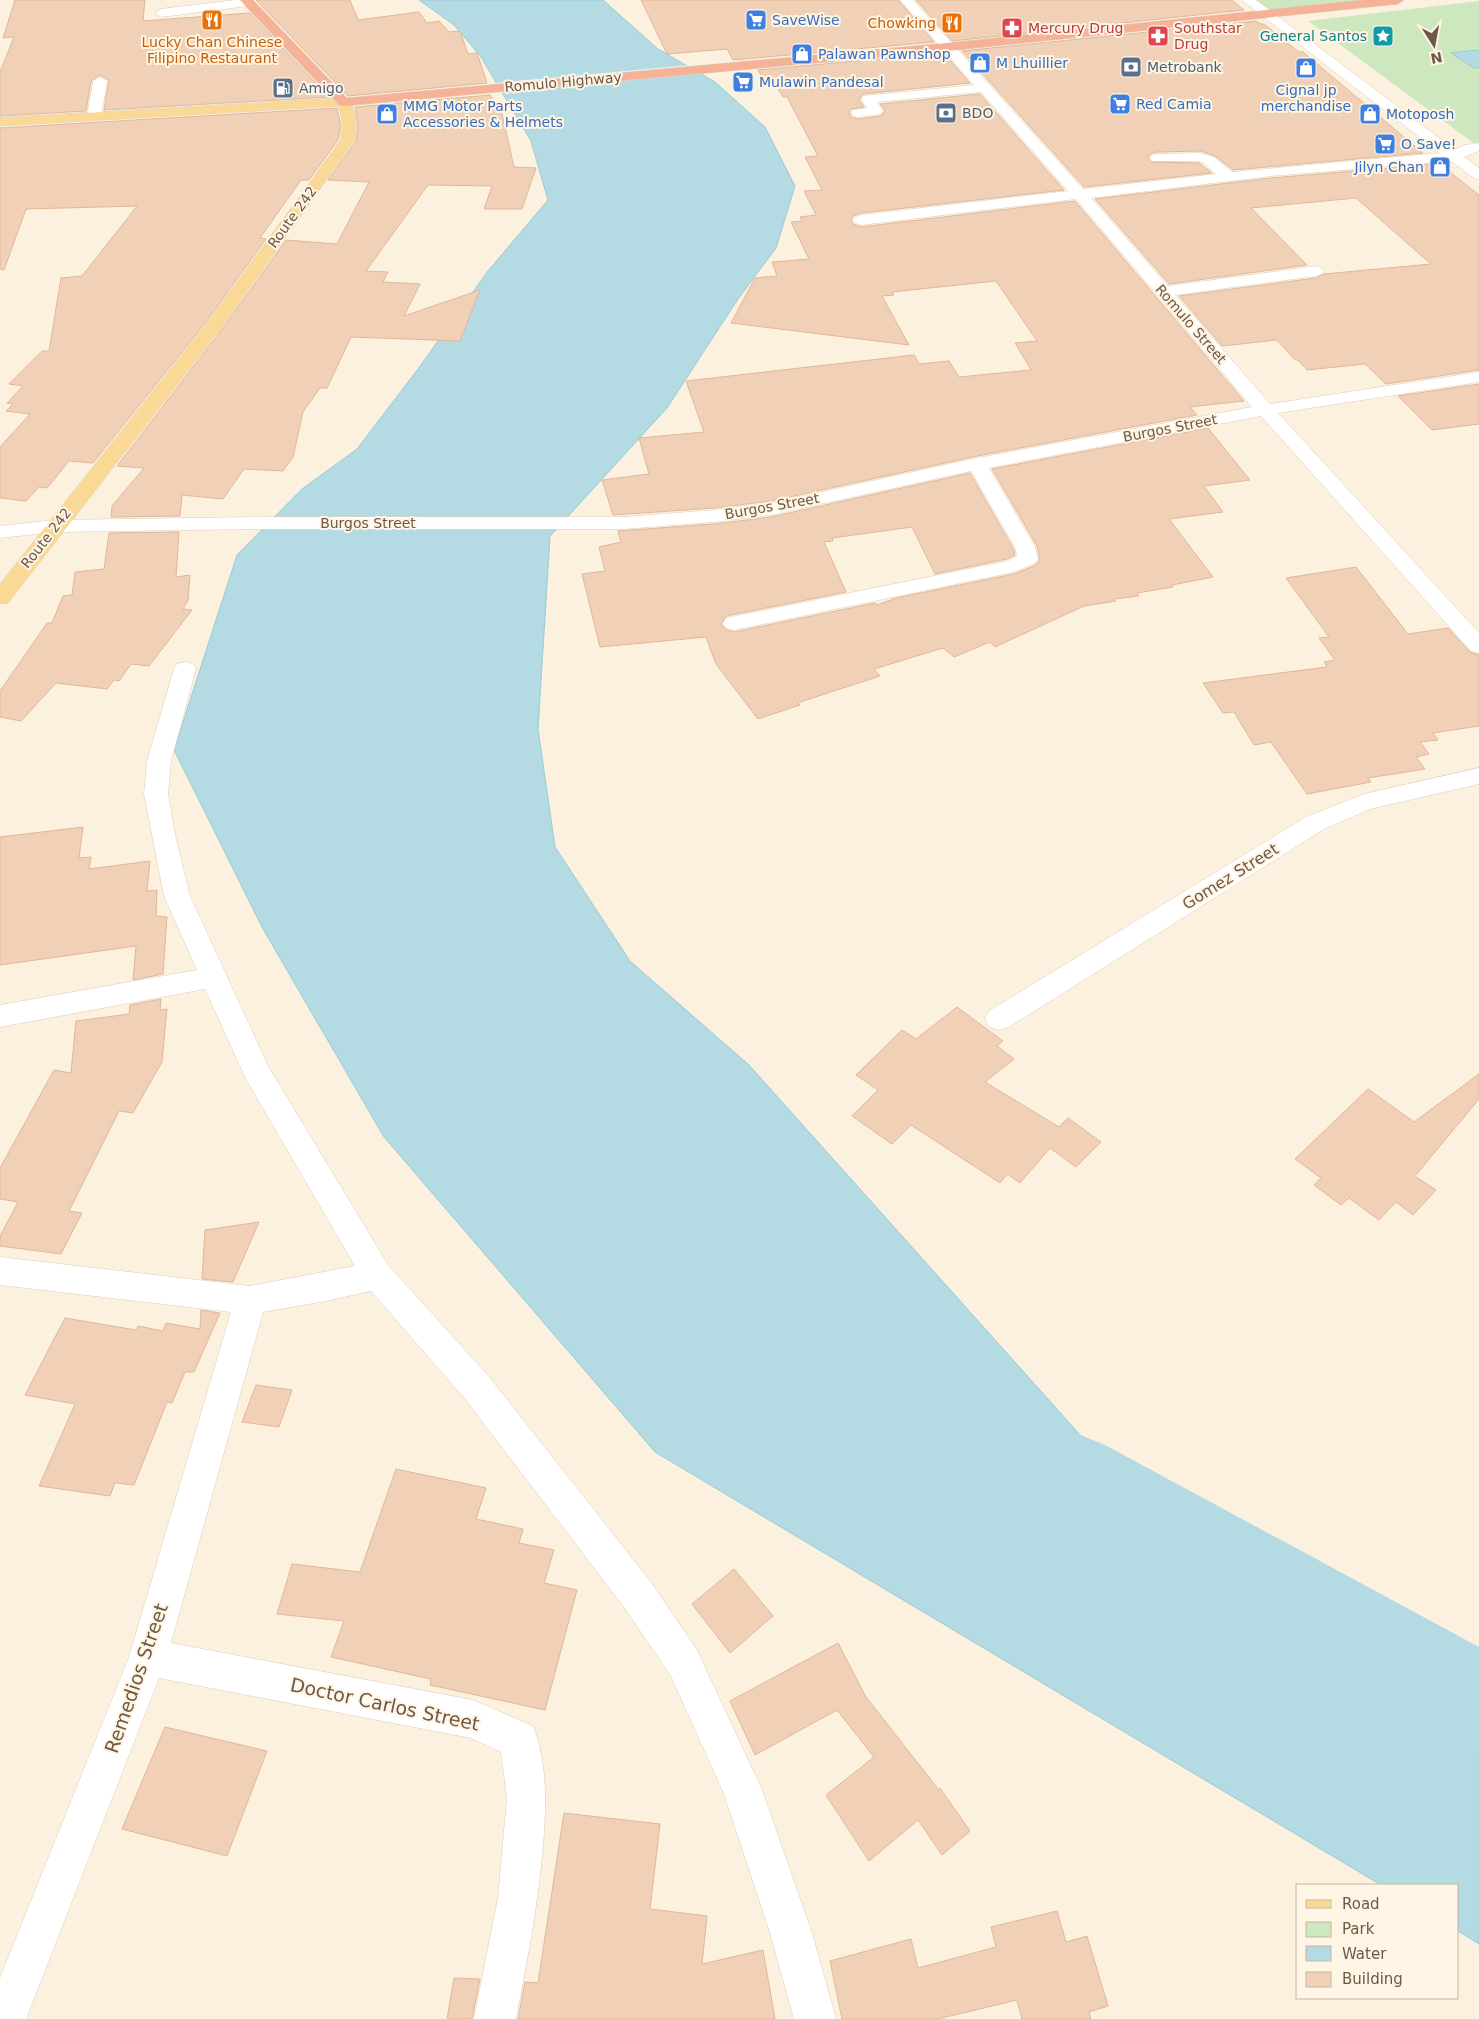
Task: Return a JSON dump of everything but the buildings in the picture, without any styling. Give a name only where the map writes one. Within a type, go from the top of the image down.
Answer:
[{"type":"highway","name":"Romulo Highway","points":[[344,102],[947,47],[1398,0]]},
{"type":"highway","points":[[247,1],[344,102]]},
{"type":"main road","points":[[0,122],[344,102]]},
{"type":"main road","name":"Route 242","points":[[0,598],[213,327],[347,141],[351,118],[344,102]]},
{"type":"street","name":"Romulo Street","points":[[906,0],[1080,196],[1265,410],[1479,646]]},
{"type":"street","points":[[1248,0],[1479,175]]},
{"type":"street","points":[[161,13],[247,1]]},
{"type":"street","points":[[94,117],[100,81]]},
{"type":"street","points":[[858,113],[876,111],[868,99],[984,88]]},
{"type":"street","points":[[861,220],[1080,196],[1230,177],[1454,156],[1470,148],[1479,147]]},
{"type":"street","points":[[1157,158],[1200,157],[1209,160],[1230,177]]},
{"type":"street","points":[[1163,292],[1316,271]]},
{"type":"street","name":"Burgos Street","points":[[0,532],[55,526],[258,523],[624,523],[714,516],[771,509],[977,464],[1265,410],[1479,377]]},
{"type":"street","points":[[734,622],[1014,566],[1028,559],[1025,547],[977,464]]},
{"type":"street","points":[[185,669],[159,761],[156,794],[163,835],[177,896],[256,1071],[377,1275],[478,1389],[637,1594],[684,1662],[742,1790],[791,1933],[815,2019]]},
{"type":"street","name":"Gomez Street","points":[[999,1019],[1315,823],[1364,802],[1479,776]]},
{"type":"street","points":[[0,1016],[213,977]]},
{"type":"street","points":[[0,1271],[250,1300],[326,1287],[377,1275]]},
{"type":"street","name":"Remedios Street","points":[[5,2019],[148,1657],[250,1300]]},
{"type":"street","name":"Doctor Carlos Street","points":[[148,1657],[473,1718],[519,1740],[527,1798],[518,1898],[495,2019]]},
{"type":"green space","points":[[1255,0],[1372,0],[1269,10]]},
{"type":"green space","points":[[1479,1],[1479,147],[1308,21]]},
{"type":"water","points":[[419,0],[603,0],[658,49],[715,82],[765,127],[795,186],[776,248],[738,299],[667,408],[550,536],[538,729],[555,847],[630,961],[749,1065],[1184,1551],[1479,1672],[1479,1944],[1459,1932],[1459,1884],[1379,1884],[655,1452],[384,1137],[263,929],[174,750],[237,555],[302,489],[357,449],[418,369],[488,271],[548,200],[531,141],[481,57],[454,25]]},
{"type":"water","points":[[1477,50],[1479,52],[1479,68],[1474,68],[1451,53]]},
{"type":"pier","points":[[691,65],[705,73],[500,93],[495,83]]},
{"type":"waterway","points":[[1073,1476],[1479,1701]]},
{"type":"place","name":"Lucky Chan Chinese Filipino Restaurant","points":[[212,20]]},
{"type":"place","name":"SaveWise","points":[[756,20]]},
{"type":"place","name":"Chowking","points":[[952,23]]},
{"type":"place","name":"Mercury Drug","points":[[1012,28]]},
{"type":"place","name":"Southstar Drug","points":[[1158,36]]},
{"type":"place","name":"General Santos","points":[[1383,36]]},
{"type":"place","name":"Palawan Pawnshop","points":[[802,54]]},
{"type":"place","name":"M Lhuillier","points":[[980,63]]},
{"type":"place","name":"Metrobank","points":[[1131,67]]},
{"type":"place","name":"Cignal jp merchandise","points":[[1306,68]]},
{"type":"place","name":"Mulawin Pandesal","points":[[743,82]]},
{"type":"place","name":"Amigo","points":[[283,88]]},
{"type":"place","name":"Red Camia","points":[[1120,104]]},
{"type":"place","name":"BDO","points":[[946,113]]},
{"type":"place","name":"MMG Motor Parts Accessories & Helmets","points":[[387,114]]},
{"type":"place","name":"Motoposh","points":[[1370,114]]},
{"type":"place","name":"O Save!","points":[[1385,144]]},
{"type":"place","name":"Jilyn Chan","points":[[1440,167]]}]
